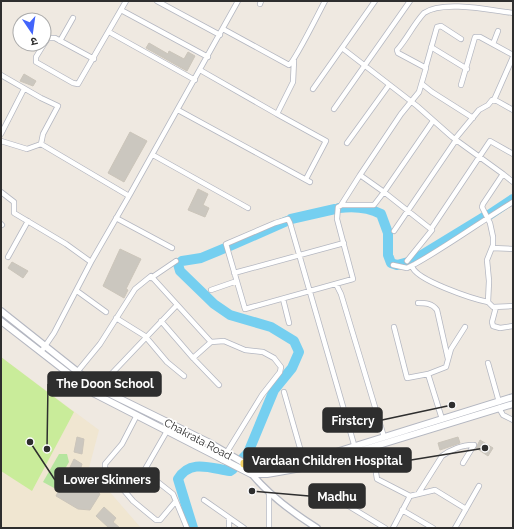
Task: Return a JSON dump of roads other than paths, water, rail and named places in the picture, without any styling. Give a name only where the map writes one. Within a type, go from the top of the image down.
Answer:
[{"type":"main road","name":"Chakrata Road","points":[[1,311],[98,388],[208,442],[244,464],[264,468],[304,462],[442,419],[499,405],[513,404]]},
{"type":"main road","name":"Chakrata Road","points":[[1,321],[95,394],[251,474],[268,474],[307,468],[372,448],[499,405],[513,397]]},
{"type":"street","points":[[39,52],[36,57],[36,62],[73,83],[80,83],[126,1]]},
{"type":"street","points":[[158,1],[220,35]]},
{"type":"street","points":[[41,352],[77,291],[91,262],[153,155],[238,1]]},
{"type":"street","points":[[277,114],[293,82],[294,60],[301,44],[325,1]]},
{"type":"street","points":[[314,89],[375,1]]},
{"type":"street","points":[[334,109],[410,1]]},
{"type":"street","points":[[426,66],[397,52],[414,25],[428,10],[442,4],[473,6],[513,13]]},
{"type":"street","points":[[121,10],[208,57]]},
{"type":"street","points":[[60,41],[73,18]]},
{"type":"street","points":[[356,453],[309,292],[290,223],[288,219],[226,244],[245,309],[309,292],[354,279],[336,213],[338,206],[341,205],[401,114],[419,92],[431,47],[439,26],[461,39]]},
{"type":"street","points":[[223,29],[286,65],[294,60]]},
{"type":"street","points":[[493,44],[498,30]]},
{"type":"street","points":[[109,32],[195,80]]},
{"type":"street","points":[[394,230],[455,140],[479,110],[494,100],[513,56],[480,36],[475,37],[467,69],[461,85]]},
{"type":"street","points":[[52,39],[60,41],[94,59]]},
{"type":"street","points":[[431,47],[467,69]]},
{"type":"street","points":[[342,48],[411,102],[455,140],[480,156],[513,182]]},
{"type":"street","points":[[178,110],[308,181],[325,143],[325,139],[233,90],[200,70]]},
{"type":"street","points":[[1,75],[24,89],[58,106],[43,134],[41,144]]},
{"type":"street","points":[[422,84],[473,118]]},
{"type":"street","points":[[347,143],[389,85]]},
{"type":"street","points":[[1,134],[24,89]]},
{"type":"street","points":[[494,100],[513,110]]},
{"type":"street","points":[[341,205],[374,205],[433,121]]},
{"type":"street","points":[[1,141],[27,149],[41,144]]},
{"type":"street","points":[[408,261],[491,141],[513,154]]},
{"type":"street","points":[[41,144],[129,196]]},
{"type":"street","points":[[153,155],[248,208]]},
{"type":"street","points":[[488,302],[489,281],[487,260],[492,248],[492,228],[482,207],[503,174]]},
{"type":"street","points":[[360,175],[431,229]]},
{"type":"street","points":[[1,192],[14,201],[14,213],[66,244],[91,262]]},
{"type":"street","points":[[393,265],[403,268],[412,266],[465,234],[487,217],[513,202]]},
{"type":"street","points":[[116,218],[172,248]]},
{"type":"street","points":[[8,257],[28,221]]},
{"type":"street","points":[[234,273],[344,243]]},
{"type":"street","points":[[492,248],[513,249]]},
{"type":"street","points":[[78,372],[100,344],[137,286],[149,276],[151,278],[176,261]]},
{"type":"street","points":[[412,266],[413,270],[425,279],[475,299],[488,302],[490,305],[496,307],[513,306]]},
{"type":"street","points":[[151,278],[211,342]]},
{"type":"street","points":[[211,290],[237,281]]},
{"type":"street","points":[[336,284],[341,294],[384,437]]},
{"type":"street","points":[[77,291],[106,312]]},
{"type":"street","points":[[283,299],[289,323]]},
{"type":"street","points":[[418,303],[429,304],[434,306],[437,310],[448,360]]},
{"type":"street","points":[[98,388],[145,336],[176,306]]},
{"type":"street","points":[[496,307],[492,322],[493,326],[500,328],[513,326]]},
{"type":"street","points":[[116,318],[145,336],[167,362],[184,376]]},
{"type":"street","points":[[160,321],[219,385]]},
{"type":"street","points":[[394,327],[407,378],[428,374],[446,367],[457,338],[465,327]]},
{"type":"street","points":[[193,358],[211,342],[224,341],[245,350],[263,352],[276,360],[282,370],[262,394],[222,460]]},
{"type":"street","points":[[488,363],[503,415],[513,420]]},
{"type":"street","points":[[428,374],[442,419]]},
{"type":"street","points":[[284,392],[304,462]]},
{"type":"street","points":[[137,415],[122,444],[105,464],[105,468],[133,501],[156,520],[160,520],[176,501]]},
{"type":"street","points":[[167,431],[144,471],[170,491],[176,501],[187,528]]},
{"type":"street","points":[[418,494],[442,456],[447,452],[468,445],[474,445],[464,464]]},
{"type":"street","points":[[372,448],[377,479],[410,496],[434,490],[466,509]]},
{"type":"street","points":[[244,464],[251,474],[294,514],[317,528]]},
{"type":"street","points":[[455,528],[480,486]]},
{"type":"street","points":[[269,492],[269,528]]},
{"type":"street","points":[[392,528],[410,496]]},
{"type":"street","points":[[204,500],[244,528]]},
{"type":"street","points":[[342,502],[385,528]]},
{"type":"street","points":[[402,510],[432,528]]},
{"type":"street","points":[[229,518],[229,528]]},
{"type":"waterway","points":[[489,215],[513,199]]},
{"type":"waterway","points":[[339,208],[361,208],[381,214],[388,233],[388,255],[391,263],[397,265],[412,261],[484,217]]},
{"type":"waterway","points":[[291,219],[335,209]]},
{"type":"waterway","points":[[230,246],[287,221]]},
{"type":"waterway","points":[[225,248],[201,258],[182,261],[178,264],[180,271],[214,304],[230,315],[271,327],[294,341],[299,352],[292,368],[274,390],[248,453],[243,458]]},
{"type":"waterway","points":[[193,528],[178,479],[188,469],[194,467],[201,466],[230,471],[233,469]]},
{"type":"place","name":"Firstcry","points":[[452,405]]},
{"type":"place","name":"Lower Skinners","points":[[30,442]]},
{"type":"place","name":"Vardaan Children Hospital","points":[[485,448]]},
{"type":"place","name":"The Doon School","points":[[47,449]]},
{"type":"place","name":"Madhu","points":[[252,491]]}]
